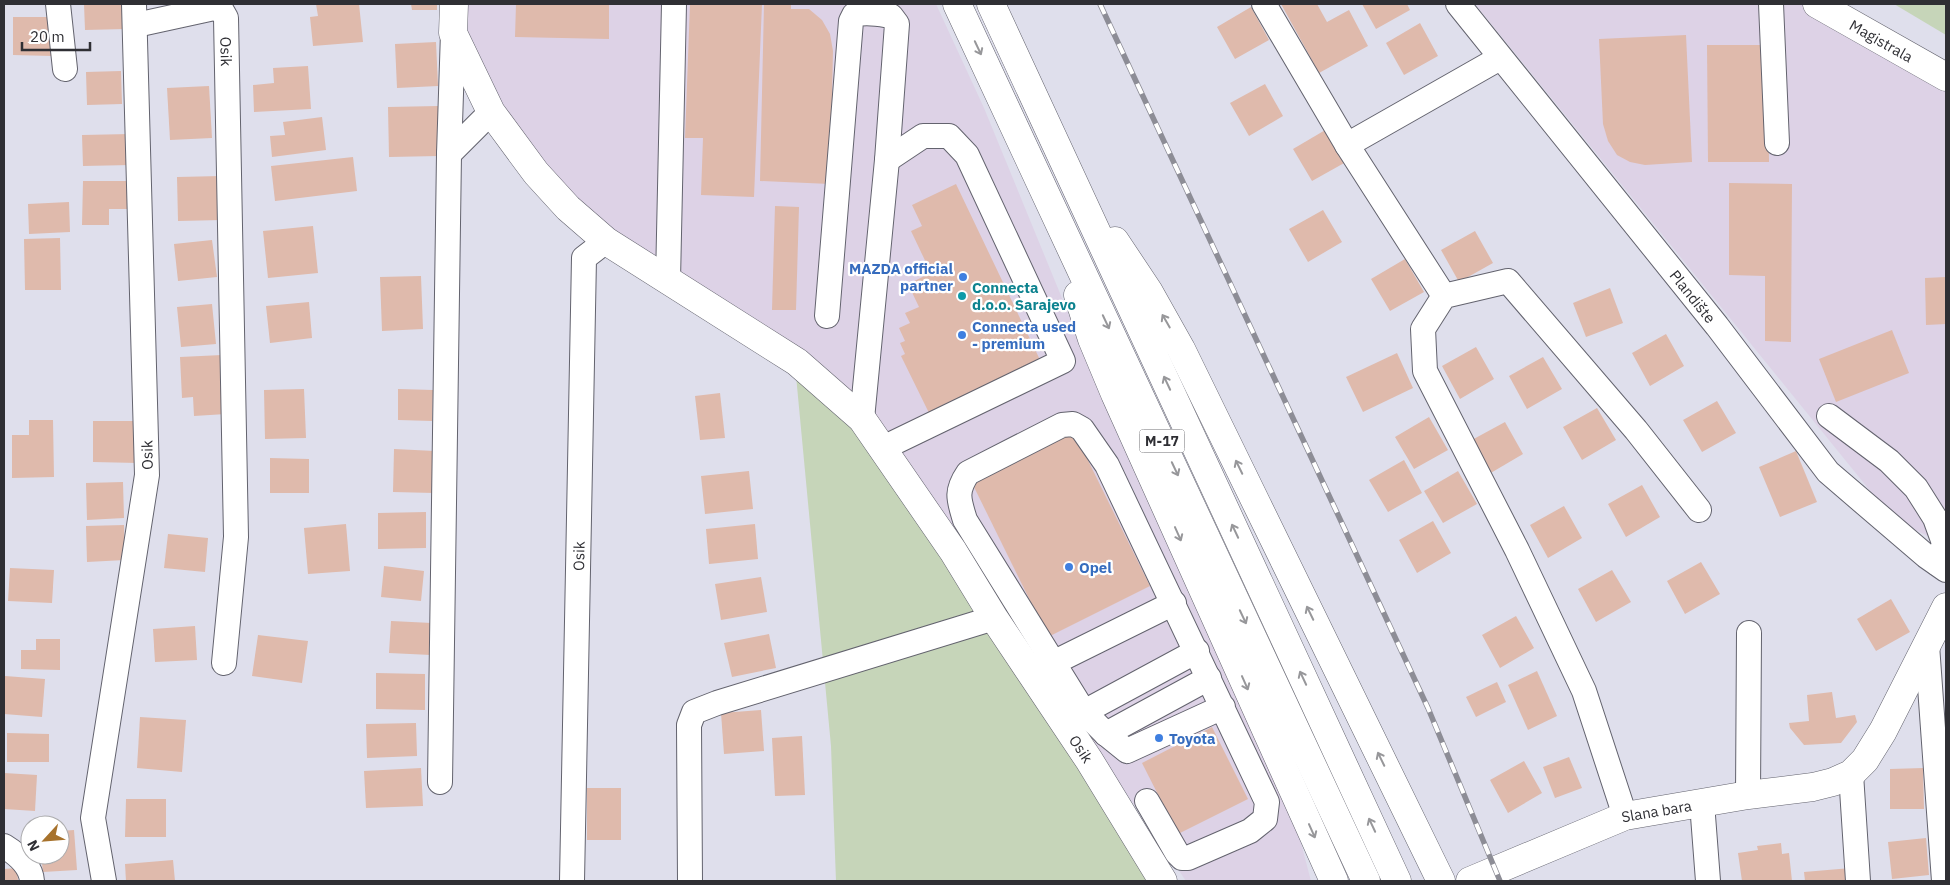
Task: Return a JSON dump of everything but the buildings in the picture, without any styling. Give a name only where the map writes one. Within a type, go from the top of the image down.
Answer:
[{"type":"main road","name":"Osik","points":[[454,4],[453,34],[491,112],[536,173],[568,208],[606,241],[797,362],[862,419],[953,551],[994,618],[1075,719],[1163,881]]},
{"type":"main road","name":"M-17","points":[[957,4],[1366,880]]},
{"type":"main road","name":"M-17","points":[[991,4],[1395,875]]},
{"type":"main road","name":"Magistrala","points":[[1817,4],[1946,76]]},
{"type":"main road","points":[[1074,182],[1149,292],[1181,349],[1441,881]]},
{"type":"main road","points":[[1048,196],[1080,303],[1111,385],[1334,881]]},
{"type":"main road","points":[[1852,774],[1865,760],[1884,731],[1946,607]]},
{"type":"main road","name":"Slana bara","points":[[1470,881],[1625,816],[1748,795],[1813,787],[1852,774]]},
{"type":"street","points":[[58,4],[65,69]]},
{"type":"street","points":[[668,280],[674,4]]},
{"type":"street","points":[[1264,4],[1347,145],[1444,296]]},
{"type":"street","name":"Plandište","points":[[1458,4],[1717,326],[1828,472],[1942,567]]},
{"type":"street","points":[[1771,4],[1777,143]]},
{"type":"street","name":"Osik","points":[[104,881],[93,818],[148,475],[135,14],[214,8],[222,11],[226,18],[236,537],[224,663]]},
{"type":"street","points":[[827,316],[851,20],[848,9],[891,16],[896,24],[887,160],[862,419]]},
{"type":"street","name":"Osik","points":[[440,782],[449,154],[453,34]]},
{"type":"street","points":[[1347,145],[1500,58]]},
{"type":"street","points":[[449,154],[491,112]]},
{"type":"street","points":[[882,448],[1063,361],[967,155],[949,136],[923,136],[887,160]]},
{"type":"street","name":"Osik","points":[[572,881],[584,258],[606,241]]},
{"type":"street","points":[[1625,816],[1584,691],[1518,550],[1425,371],[1423,329],[1444,296],[1508,281],[1636,430],[1699,510]]},
{"type":"street","points":[[1829,416],[1889,461],[1916,488],[1934,518],[1944,543],[1942,567]]},
{"type":"street","points":[[1146,801],[1177,854],[1182,858],[1188,858],[1250,831],[1265,819],[1267,802],[1174,603],[1107,465],[1082,429],[1073,424],[1062,425],[968,474],[959,486],[959,502],[965,520],[1055,662],[1075,719],[1106,734],[1127,751],[1222,707]]},
{"type":"street","points":[[1055,662],[1174,603]]},
{"type":"street","points":[[690,881],[689,725],[694,712],[717,703],[994,618]]},
{"type":"street","points":[[1748,795],[1749,633]]},
{"type":"street","points":[[1927,645],[1944,881]]},
{"type":"street","points":[[1075,719],[1197,652]]},
{"type":"street","points":[[1106,734],[1209,678]]},
{"type":"street","points":[[1852,774],[1858,881]]},
{"type":"street","points":[[1702,803],[1708,881]]},
{"type":"street","points":[[4,846],[18,854],[32,875],[32,881]]},
{"type":"shaded area","points":[[463,4],[936,4],[984,108],[1096,381],[1291,805],[1311,881],[1186,881],[935,512],[831,389],[581,216],[507,131],[472,59]]},
{"type":"shaded area","points":[[1475,4],[1811,4],[1946,90],[1946,545],[1893,519]]},
{"type":"green space","points":[[1894,4],[1946,4],[1946,35]]},
{"type":"green space","points":[[795,365],[831,389],[1163,881],[836,881],[831,746]]},
{"type":"railway","points":[[1100,4],[1428,708],[1500,881]]},
{"type":"place","name":"MAZDA official partner","points":[[963,277]]},
{"type":"place","name":"Connecta d.o.o. Sarajevo","points":[[962,296]]},
{"type":"place","name":"Connecta used - premium","points":[[962,335]]},
{"type":"place","name":"Opel","points":[[1069,567]]},
{"type":"place","name":"Toyota","points":[[1159,738]]}]
